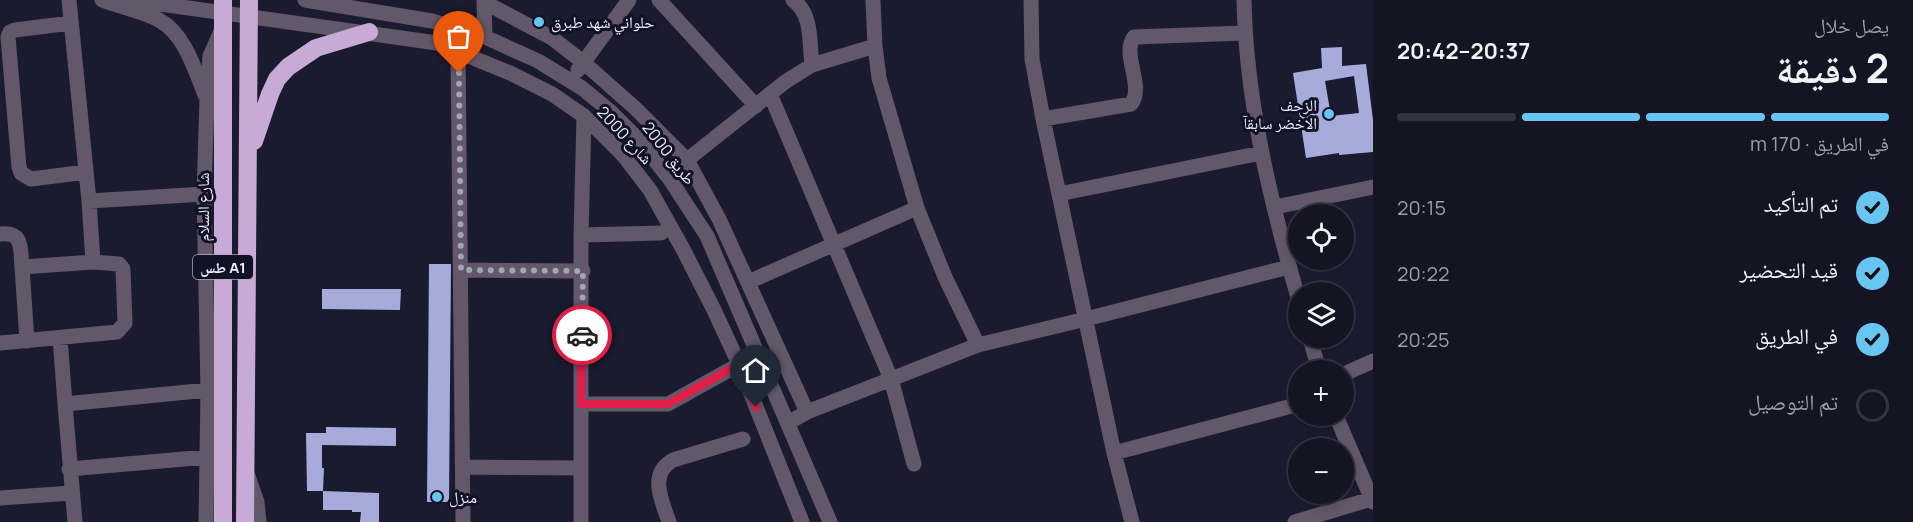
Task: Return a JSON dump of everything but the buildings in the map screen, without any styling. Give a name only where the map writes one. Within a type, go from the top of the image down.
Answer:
[{"type":"highway","points":[[245,522],[249,8]]},
{"type":"highway","name":"شارع السلام","points":[[223,14],[223,522]]},
{"type":"highway","points":[[249,167],[255,136],[277,79],[301,57],[316,48],[369,32]]},
{"type":"street","points":[[69,0],[87,172],[93,262]]},
{"type":"street","points":[[102,0],[160,21],[170,28],[191,59],[207,99]]},
{"type":"street","name":"شارع 2000","points":[[132,0],[223,14],[249,8],[437,43],[510,73],[552,94],[584,116],[623,155],[650,190],[714,310],[739,364],[802,522]]},
{"type":"street","name":"طريق 2000","points":[[305,0],[389,6],[485,37],[538,61],[572,82],[611,112],[639,140],[669,178],[707,237],[830,522]]},
{"type":"street","points":[[572,82],[583,62],[629,0]]},
{"type":"street","points":[[659,0],[756,106]]},
{"type":"street","points":[[793,0],[807,15],[812,65]]},
{"type":"street","points":[[873,0],[879,78],[917,208],[945,276],[978,345]]},
{"type":"street","points":[[1031,0],[1032,59],[1042,119],[1114,453],[1132,522]]},
{"type":"street","points":[[1244,0],[1244,33],[1261,153],[1288,263]]},
{"type":"street","points":[[484,1],[552,38],[583,62],[635,108],[687,160],[719,219],[807,412]]},
{"type":"street","points":[[484,1],[485,37]]},
{"type":"street","points":[[206,522],[208,390],[204,195],[207,99],[210,56],[223,14]]},
{"type":"street","points":[[71,23],[5,32],[9,45],[21,173],[31,179],[87,172]]},
{"type":"street","points":[[1042,119],[1131,104],[1136,96],[1130,45],[1134,37],[1244,33]]},
{"type":"street","points":[[669,178],[687,160],[770,94],[812,65],[875,46]]},
{"type":"street","points":[[458,51],[463,522]]},
{"type":"street","points":[[770,94],[836,244],[891,379],[914,464]]},
{"type":"street","points":[[581,522],[583,271],[581,235],[584,116]]},
{"type":"street","points":[[1059,194],[1261,153]]},
{"type":"street","points":[[1275,207],[1373,187]]},
{"type":"street","points":[[89,201],[204,195]]},
{"type":"street","points":[[748,282],[917,208]]},
{"type":"street","points":[[0,234],[10,233],[16,236],[19,242],[27,341]]},
{"type":"street","points":[[581,235],[661,233]]},
{"type":"street","points":[[0,343],[117,332],[125,323],[123,269],[119,264],[93,262],[22,267]]},
{"type":"street","points":[[788,423],[807,412],[978,345],[1288,267]]},
{"type":"street","points":[[461,270],[583,271]]},
{"type":"street","points":[[60,338],[75,522]]},
{"type":"street","points":[[581,404],[668,404],[759,355]]},
{"type":"street","points":[[1354,370],[1373,361]]},
{"type":"street","points":[[65,404],[208,390]]},
{"type":"street","points":[[1114,453],[1288,407]]},
{"type":"street","points":[[1295,522],[1372,501],[1340,426]]},
{"type":"street","points":[[669,522],[658,484],[659,474],[664,466],[673,460],[743,439]]},
{"type":"street","points":[[69,469],[207,457]]},
{"type":"street","points":[[245,466],[256,502],[259,522]]},
{"type":"street","points":[[463,467],[581,468]]},
{"type":"street","points":[[0,498],[72,493]]},
{"type":"way so far","points":[[459,73],[461,270],[583,271],[582,335]]},
{"type":"place","name":"حلواني شهد طبرق","points":[[539,22]]},
{"type":"place","name":"الزحف الاخضر سابقآ","points":[[1329,114]]},
{"type":"place","name":"منزل","points":[[437,497]]},
{"type":"route","points":[[582,335],[581,404],[668,404],[739,364],[756,407]]}]
